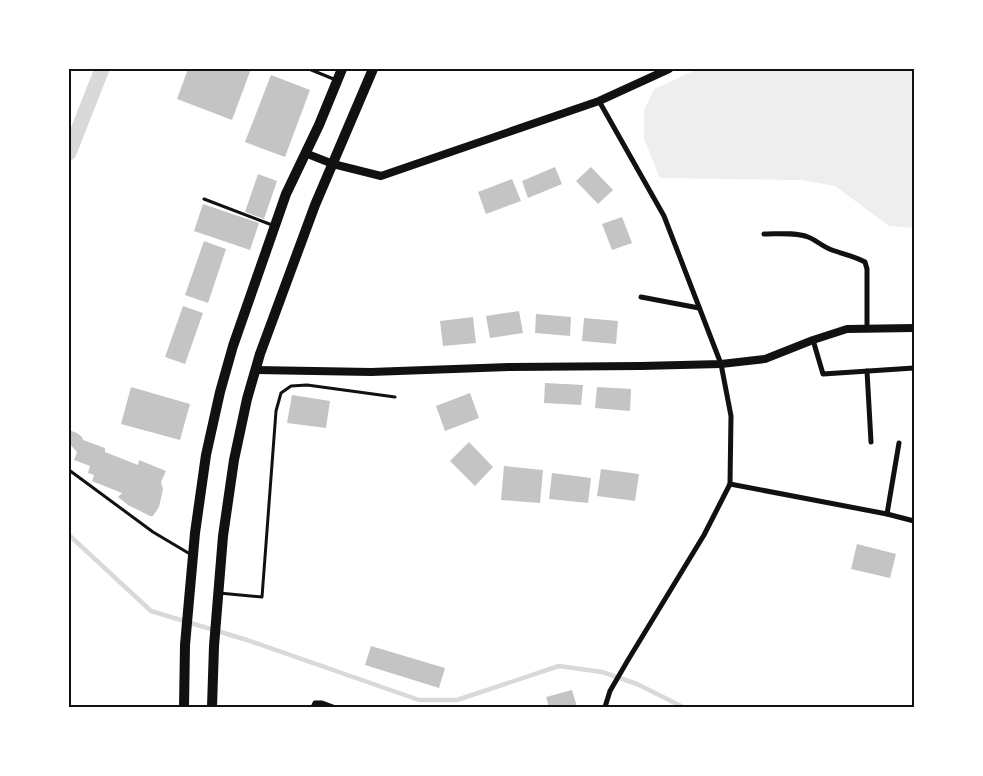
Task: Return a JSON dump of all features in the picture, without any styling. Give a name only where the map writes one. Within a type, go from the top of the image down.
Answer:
[{"type":"highway","points":[[184,707],[193,555],[206,455],[220,392],[233,346],[286,194],[342,69]]},
{"type":"highway","points":[[212,707],[213,668],[223,536],[234,460],[247,399],[315,205],[373,69]]},
{"type":"street","points":[[306,153],[333,164],[381,176],[599,101],[654,72],[668,69]]},
{"type":"street","points":[[599,101],[664,216],[721,364],[731,416],[730,484],[704,535],[610,691],[605,707]]},
{"type":"street","points":[[764,234],[809,237],[829,249],[865,262],[867,269],[867,329]]},
{"type":"street","points":[[641,297],[700,308]]},
{"type":"street","points":[[256,370],[371,372],[509,367],[721,364],[765,359],[847,329],[914,328]]},
{"type":"street","points":[[813,340],[823,374],[914,368]]},
{"type":"street","points":[[867,371],[871,442]]},
{"type":"street","points":[[887,514],[899,443]]},
{"type":"street","points":[[730,484],[887,514],[914,521]]},
{"type":"street","points":[[313,707],[315,703],[322,703],[333,707]]},
{"type":"lane","points":[[310,69],[338,81]]},
{"type":"lane","points":[[204,199],[275,226]]},
{"type":"lane","points":[[218,598],[262,597],[276,411],[281,393],[291,386],[307,385],[395,397]]},
{"type":"lane","points":[[69,470],[153,532],[193,555]]},
{"type":"shaded area","points":[[698,69],[914,69],[914,228],[889,226],[835,186],[802,180],[660,178],[644,139],[644,110],[654,89]]},
{"type":"building","points":[[188,69],[251,69],[232,120],[177,99]]},
{"type":"building","points":[[271,75],[310,90],[285,157],[245,142]]},
{"type":"building","points":[[555,167],[562,184],[528,198],[522,181]]},
{"type":"building","points":[[591,167],[613,190],[598,204],[576,181]]},
{"type":"building","points":[[258,174],[277,181],[264,219],[245,212]]},
{"type":"building","points":[[512,179],[521,201],[486,214],[478,192]]},
{"type":"building","points":[[203,204],[259,223],[250,250],[194,231]]},
{"type":"building","points":[[622,217],[632,243],[612,250],[602,224]]},
{"type":"building","points":[[204,241],[226,249],[208,303],[185,295]]},
{"type":"building","points":[[183,306],[203,313],[185,364],[165,357]]},
{"type":"building","points":[[519,311],[523,333],[490,338],[486,316]]},
{"type":"building","points":[[536,314],[571,317],[570,336],[535,333]]},
{"type":"building","points":[[473,317],[476,343],[443,346],[440,321]]},
{"type":"building","points":[[584,318],[618,321],[616,344],[582,341]]},
{"type":"building","points":[[545,383],[583,385],[581,405],[544,403]]},
{"type":"building","points":[[131,387],[190,404],[180,440],[121,424]]},
{"type":"building","points":[[597,387],[631,389],[630,411],[595,408]]},
{"type":"building","points":[[470,393],[479,418],[445,431],[436,406]]},
{"type":"building","points":[[292,395],[330,401],[326,428],[287,423]]},
{"type":"building","points":[[69,430],[77,433],[83,440],[105,448],[105,452],[138,465],[139,460],[166,471],[161,482],[163,489],[159,507],[153,516],[128,505],[118,497],[122,493],[92,481],[94,475],[88,473],[90,466],[74,460],[77,452],[69,443]]},
{"type":"building","points":[[469,442],[493,467],[475,486],[450,461]]},
{"type":"building","points":[[504,466],[543,470],[540,503],[501,500]]},
{"type":"building","points":[[601,469],[639,474],[635,501],[597,496]]},
{"type":"building","points":[[552,473],[591,478],[588,503],[549,499]]},
{"type":"building","points":[[857,544],[896,554],[890,578],[851,569]]},
{"type":"building","points":[[371,646],[445,668],[439,688],[365,665]]},
{"type":"building","points":[[572,690],[577,707],[549,707],[546,697]]},
{"type":"waterway","points":[[69,153],[102,69]]},
{"type":"waterway","points":[[69,535],[151,611],[247,640],[419,700],[457,700],[559,666],[602,672],[637,684],[683,707]]}]
